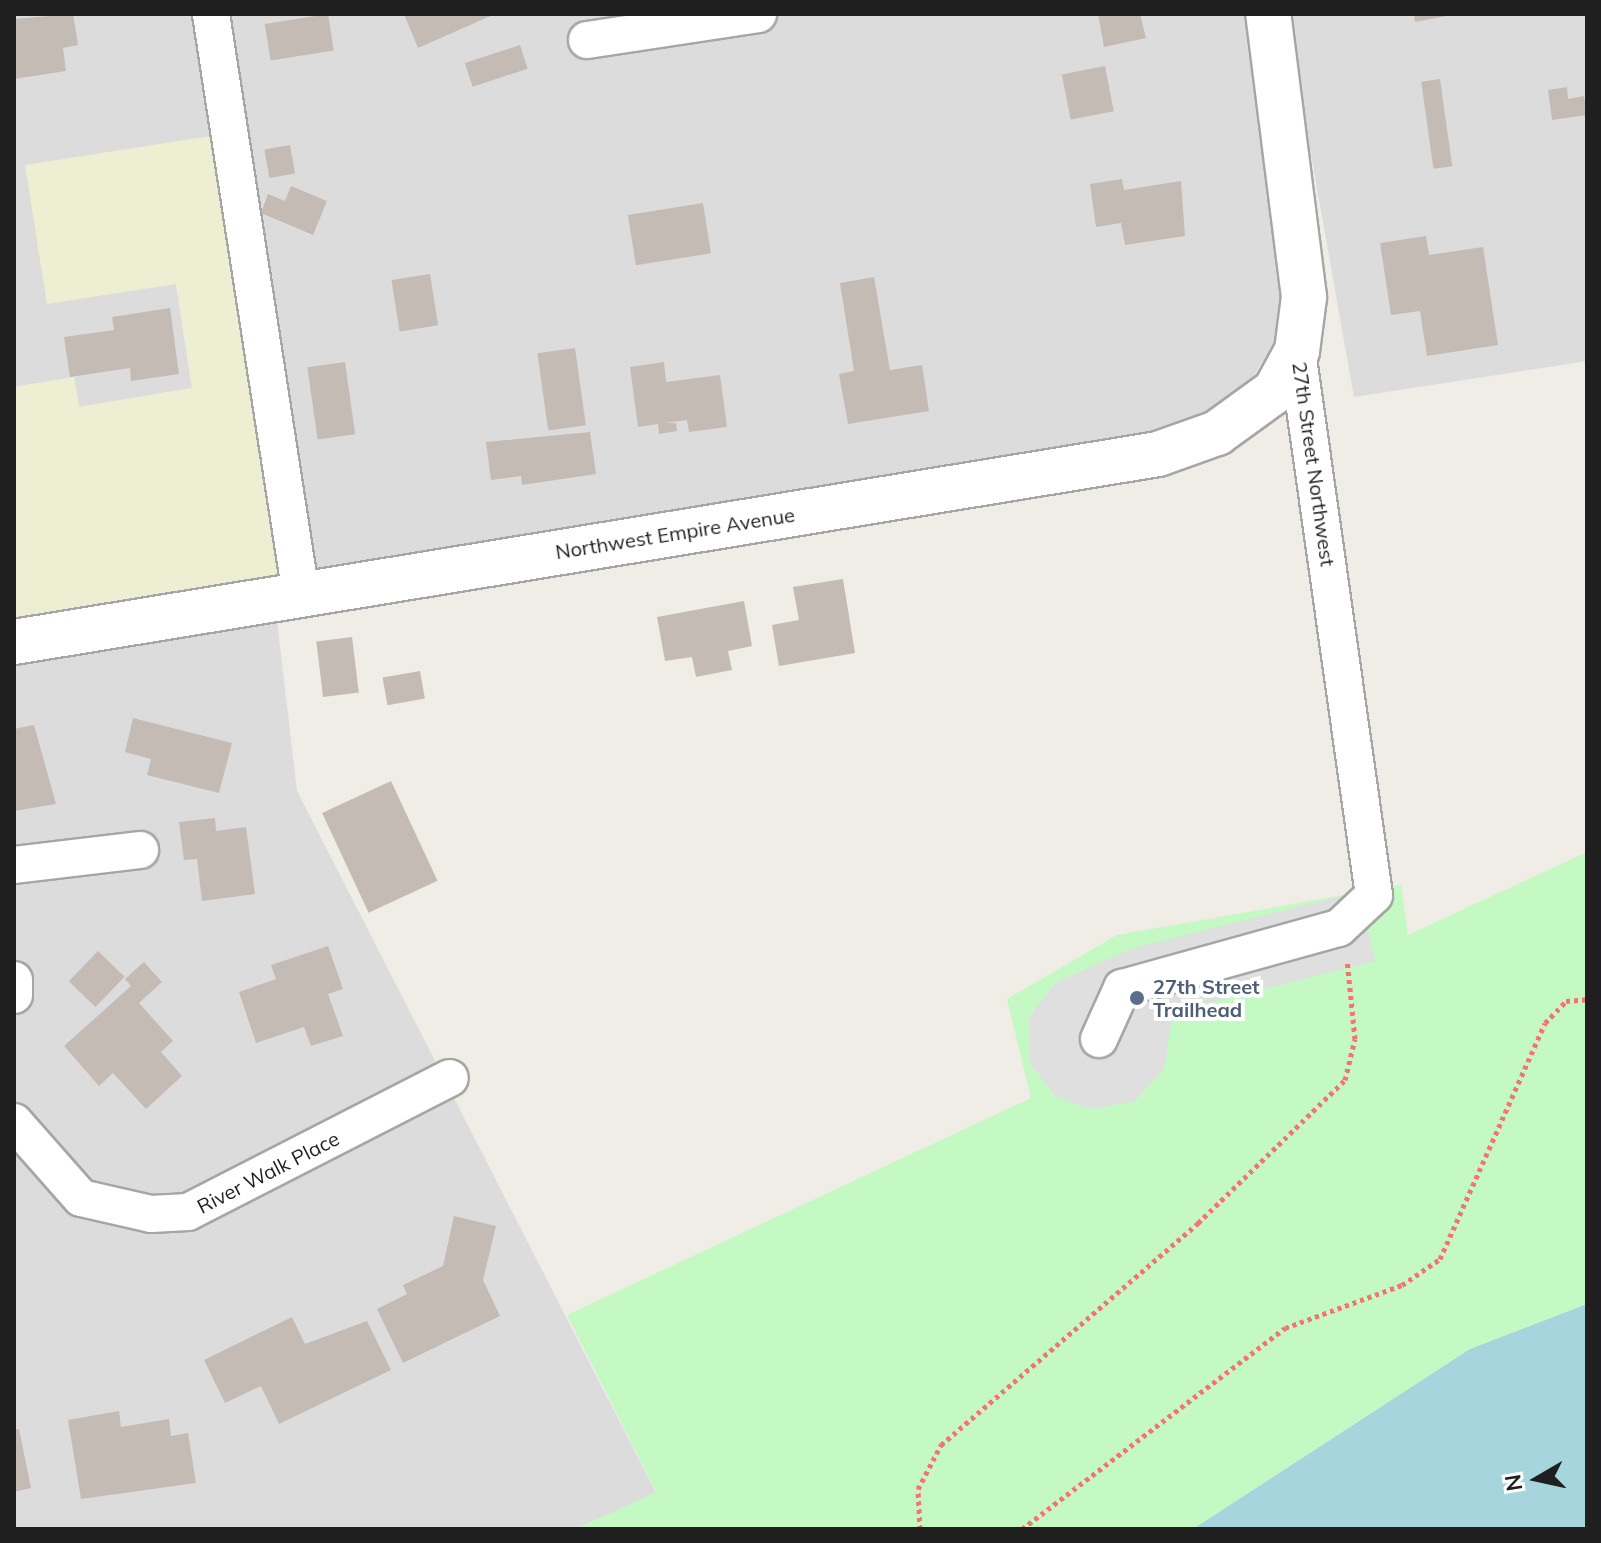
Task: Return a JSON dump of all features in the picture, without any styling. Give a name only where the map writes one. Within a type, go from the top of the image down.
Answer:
[{"type":"street","points":[[211,14],[301,595]]},
{"type":"street","points":[[587,40],[758,14]]},
{"type":"street","name":"27th Street Northwest","points":[[1268,14],[1302,237],[1297,351],[1374,871],[1374,895],[1351,919]]},
{"type":"street","name":"Northwest Empire Avenue","points":[[14,642],[1158,454],[1247,415],[1275,391],[1297,351]]},
{"type":"street","points":[[14,865],[140,850]]},
{"type":"street","points":[[1099,1039],[1122,988],[1351,919]]},
{"type":"street","points":[[14,980],[14,995]]},
{"type":"street","name":"River Walk Place","points":[[14,1122],[81,1198],[151,1214],[188,1212],[450,1078]]},
{"type":"path","points":[[920,1529],[918,1489],[941,1445],[1198,1223],[1345,1080],[1355,990],[1351,919]]},
{"type":"path","points":[[1022,1529],[1285,1328],[1402,1285],[1440,1259],[1545,1023],[1566,1001],[1587,999]]},
{"type":"shaded area","points":[[14,14],[1250,14],[1290,254],[1277,336],[1249,384],[1184,433],[286,577],[176,284],[192,388],[79,407],[74,377],[14,387]]},
{"type":"shaded area","points":[[1286,14],[1587,14],[1587,361],[1354,397]]},
{"type":"shaded area","points":[[277,621],[297,791],[656,1493],[576,1529],[14,1529],[14,663]]},
{"type":"shaded area","name":"27th Street Trailhead","points":[[1358,892],[1375,961],[1173,1012],[1164,1069],[1134,1102],[1090,1109],[1055,1096],[1029,1062],[1030,1016],[1055,983],[1131,949]]},
{"type":"green space","points":[[217,135],[286,577],[14,622],[14,387],[74,377],[79,407],[192,388],[176,284],[47,304],[25,165]]},
{"type":"green space","points":[[1587,852],[1587,1304],[1470,1349],[1193,1529],[576,1529],[656,1492],[567,1315],[1031,1098],[1007,999],[1117,935],[1401,885],[1408,935]]},
{"type":"water","points":[[1587,1304],[1587,1529],[1193,1529],[1470,1349]]},
{"type":"building","points":[[73,14],[78,45],[63,48],[66,71],[14,79],[14,19]]},
{"type":"building","points":[[328,14],[334,51],[271,61],[265,24]]},
{"type":"building","points":[[404,14],[495,14],[418,48]]},
{"type":"building","points":[[1098,14],[1140,14],[1146,38],[1104,47]]},
{"type":"building","points":[[1414,14],[1452,14],[1452,15],[1415,22]]},
{"type":"building","points":[[520,45],[528,69],[473,87],[465,63]]},
{"type":"building","points":[[1105,66],[1114,111],[1071,120],[1062,74]]},
{"type":"building","points":[[1440,79],[1452,166],[1433,169],[1421,82]]},
{"type":"building","points":[[1567,87],[1568,99],[1584,96],[1587,115],[1552,120],[1548,90]]},
{"type":"building","points":[[290,145],[295,174],[269,178],[264,150]]},
{"type":"building","points":[[1122,179],[1124,190],[1181,181],[1185,236],[1125,245],[1121,223],[1096,227],[1090,184]]},
{"type":"building","points":[[291,186],[327,201],[313,235],[261,213],[268,194],[285,201]]},
{"type":"building","points":[[703,203],[711,253],[636,265],[628,215]]},
{"type":"building","points":[[1426,236],[1429,255],[1483,247],[1498,345],[1427,356],[1420,311],[1391,315],[1380,243]]},
{"type":"building","points":[[430,274],[438,325],[400,331],[391,280]]},
{"type":"building","points":[[874,277],[890,370],[922,365],[929,411],[848,424],[839,374],[854,371],[840,283]]},
{"type":"building","points":[[170,308],[179,374],[131,381],[130,368],[70,377],[64,337],[114,330],[112,317]]},
{"type":"building","points":[[575,348],[586,425],[548,431],[537,353]]},
{"type":"building","points":[[345,362],[355,434],[318,440],[307,367]]},
{"type":"building","points":[[664,362],[666,382],[720,375],[727,427],[689,432],[687,420],[664,423],[676,423],[677,431],[659,434],[658,424],[638,427],[630,367]]},
{"type":"building","points":[[590,432],[596,474],[522,485],[521,476],[491,480],[486,442]]},
{"type":"building","points":[[843,579],[855,653],[779,666],[772,625],[799,620],[793,587]]},
{"type":"building","points":[[744,601],[752,646],[728,651],[732,670],[696,677],[692,657],[665,661],[657,617]]},
{"type":"building","points":[[352,637],[359,693],[323,697],[316,641]]},
{"type":"building","points":[[420,671],[425,699],[387,705],[383,678]]},
{"type":"building","points":[[133,718],[232,743],[219,793],[147,775],[151,759],[125,752]]},
{"type":"building","points":[[34,725],[56,804],[14,811],[14,729]]},
{"type":"building","points":[[391,781],[437,881],[369,913],[322,813]]},
{"type":"building","points":[[215,818],[216,831],[246,827],[255,894],[202,901],[197,859],[184,860],[179,822]]},
{"type":"building","points":[[328,946],[343,989],[328,994],[343,1036],[311,1046],[304,1027],[256,1043],[239,992],[276,979],[271,965]]},
{"type":"building","points":[[98,951],[125,977],[95,1007],[69,981]]},
{"type":"building","points":[[144,962],[162,982],[139,1003],[173,1041],[161,1052],[182,1076],[146,1109],[113,1073],[99,1086],[64,1046],[131,986],[125,979]]},
{"type":"building","points":[[454,1216],[496,1226],[483,1280],[500,1316],[403,1363],[377,1309],[407,1294],[403,1285],[443,1266]]},
{"type":"building","points":[[292,1317],[305,1344],[367,1321],[391,1370],[279,1424],[261,1386],[225,1403],[204,1360]]},
{"type":"building","points":[[119,1411],[121,1427],[169,1419],[171,1436],[188,1433],[196,1483],[81,1499],[68,1420]]},
{"type":"building","points":[[19,1429],[31,1488],[14,1492],[14,1430]]},
{"type":"place","name":"27th Street Trailhead","points":[[1137,998]]}]
